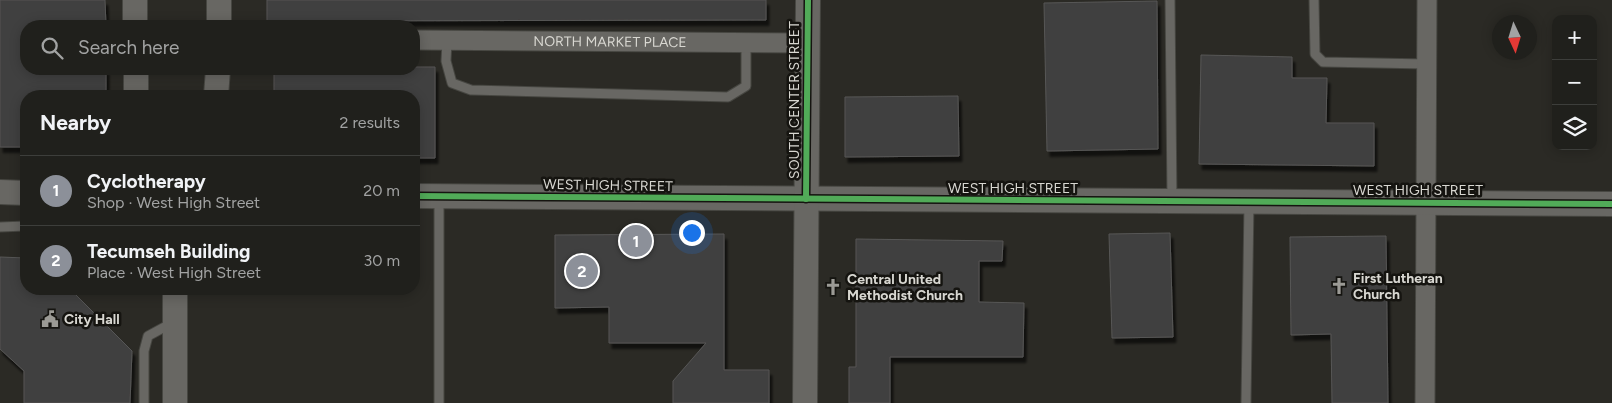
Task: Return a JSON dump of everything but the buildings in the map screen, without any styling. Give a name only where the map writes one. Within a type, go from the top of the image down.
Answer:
[{"type":"street","points":[[135,0],[135,20]]},
{"type":"street","points":[[219,0],[219,20]]},
{"type":"street","name":"SOUTH CENTER STREET","points":[[805,403],[808,0]]},
{"type":"street","points":[[1425,403],[1427,0]]},
{"type":"street","name":"NORTH MARKET PLACE","points":[[420,40],[807,43]]},
{"type":"street","points":[[136,75],[136,90]]},
{"type":"street","points":[[216,90],[218,75]]},
{"type":"street","points":[[0,192],[20,193]]},
{"type":"street","name":"WEST HIGH STREET","points":[[420,196],[1612,204]]},
{"type":"street","points":[[175,295],[175,403]]},
{"type":"lane","points":[[1170,0],[1172,202]]},
{"type":"lane","points":[[1314,0],[1315,54],[1323,62],[1427,64]]},
{"type":"lane","points":[[447,40],[446,61],[452,83],[471,90],[728,96],[746,86],[746,43]]},
{"type":"lane","points":[[439,196],[439,403]]},
{"type":"lane","points":[[1246,403],[1249,202]]},
{"type":"lane","points":[[0,226],[20,226]]},
{"type":"lane","points":[[144,403],[144,351],[148,336],[175,321]]},
{"type":"cycle path","points":[[806,199],[808,0]]},
{"type":"cycle path","points":[[420,196],[1612,204]]},
{"type":"place","name":"Cyclotherapy","points":[[636,241]]},
{"type":"place","name":"Tecumseh Building","points":[[582,271]]},
{"type":"place","name":"First Lutheran Church","points":[[1339,286]]},
{"type":"place","name":"Central United Methodist Church","points":[[833,287]]},
{"type":"place","name":"City Hall","points":[[50,319]]}]
